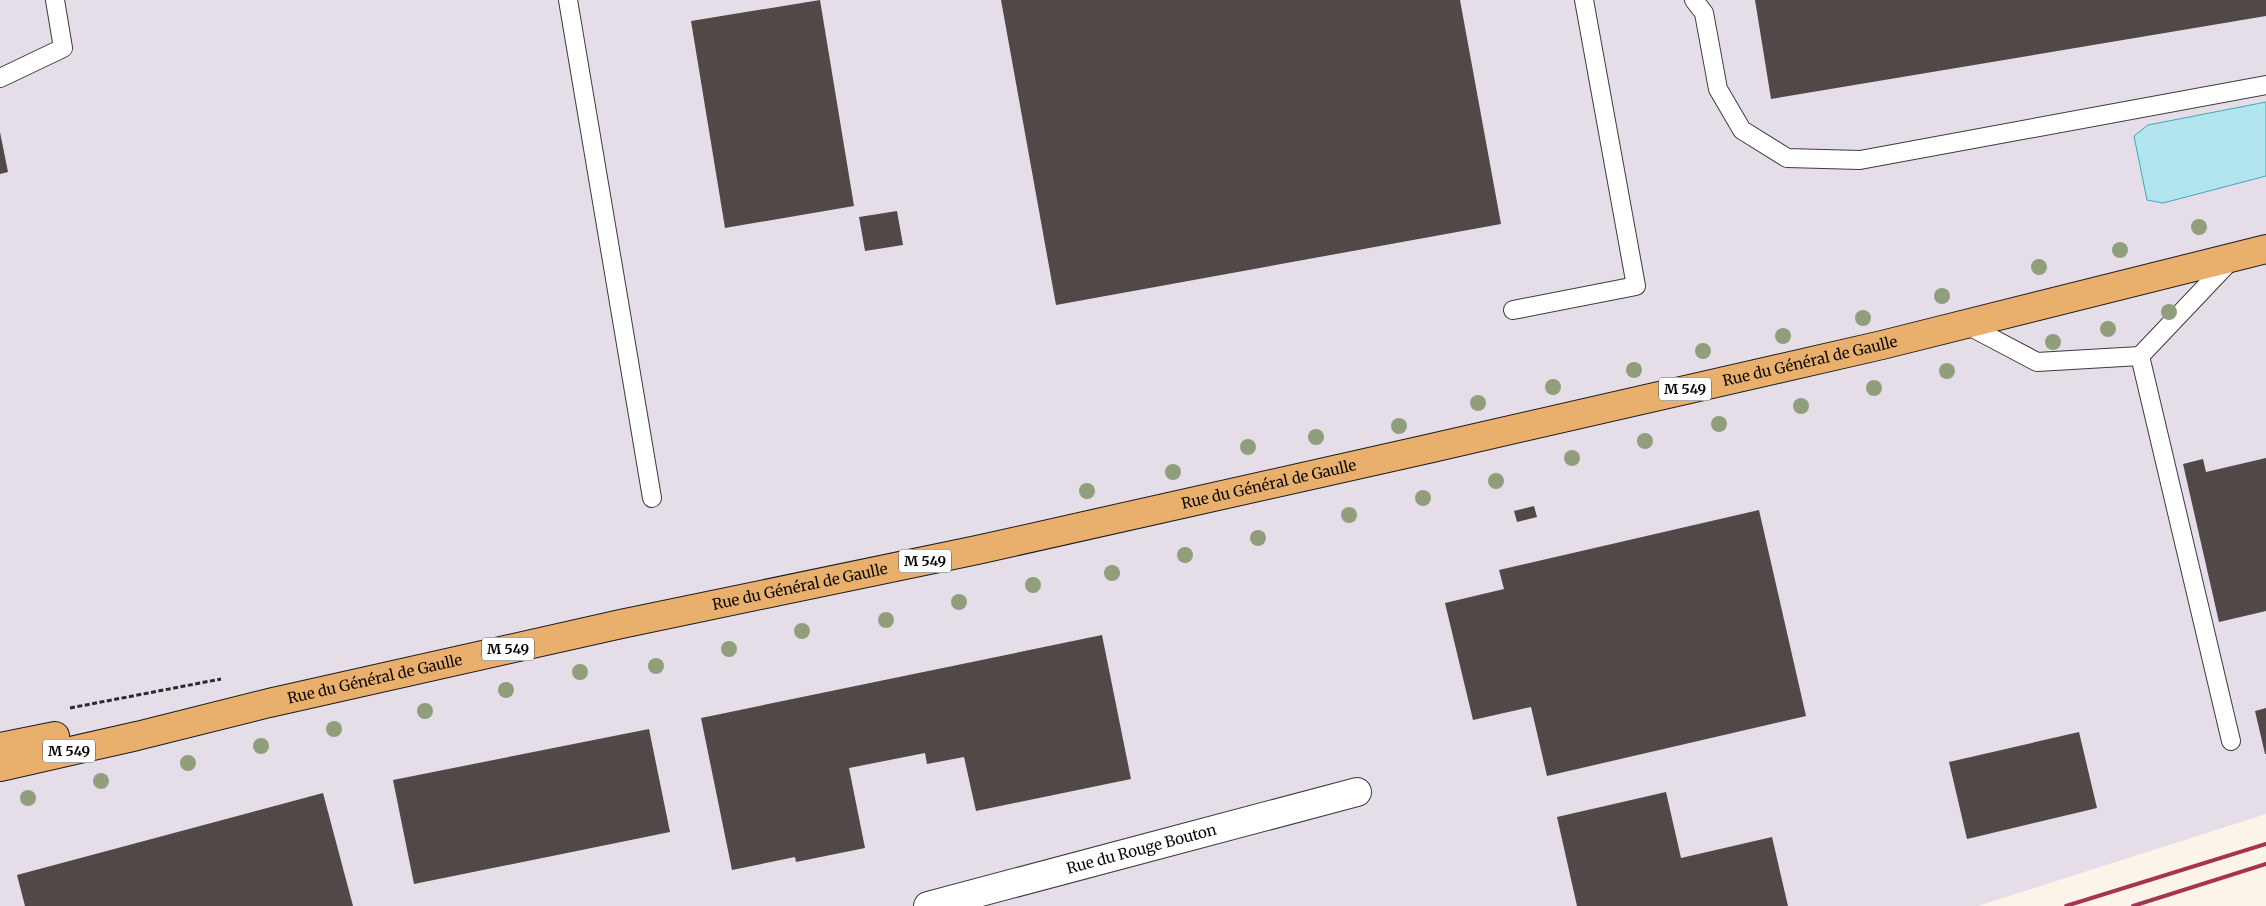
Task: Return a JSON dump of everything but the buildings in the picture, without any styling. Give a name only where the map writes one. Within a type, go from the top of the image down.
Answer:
[{"type":"main road","name":"Rue du Général de Gaulle","points":[[0,767],[137,736],[269,702],[621,624],[987,548],[1441,446],[1965,324],[2266,249]]},
{"type":"main road","name":"Rue du Général de Gaulle","points":[[0,747],[201,707],[269,702]]},
{"type":"street","name":"Rue du Rouge Bouton","points":[[928,906],[1357,792]]},
{"type":"lane","points":[[0,78],[63,48],[55,0]]},
{"type":"lane","points":[[568,0],[652,498]]},
{"type":"lane","points":[[1514,310],[1636,286],[1584,0]]},
{"type":"lane","points":[[1694,0],[1704,14],[1718,89],[1742,130],[1787,158],[1860,160],[2266,85]]},
{"type":"lane","points":[[1965,324],[2037,362],[2140,356],[2234,257]]},
{"type":"lane","points":[[2140,356],[2231,741]]},
{"type":"shaded area","points":[[0,0],[2266,0],[2266,814],[1978,906],[0,906]]},
{"type":"water","points":[[2266,102],[2266,176],[2163,203],[2147,200],[2134,136],[2148,125]]},
{"type":"railway","points":[[2066,906],[2266,844]]},
{"type":"railway","points":[[2133,906],[2266,864]]}]
